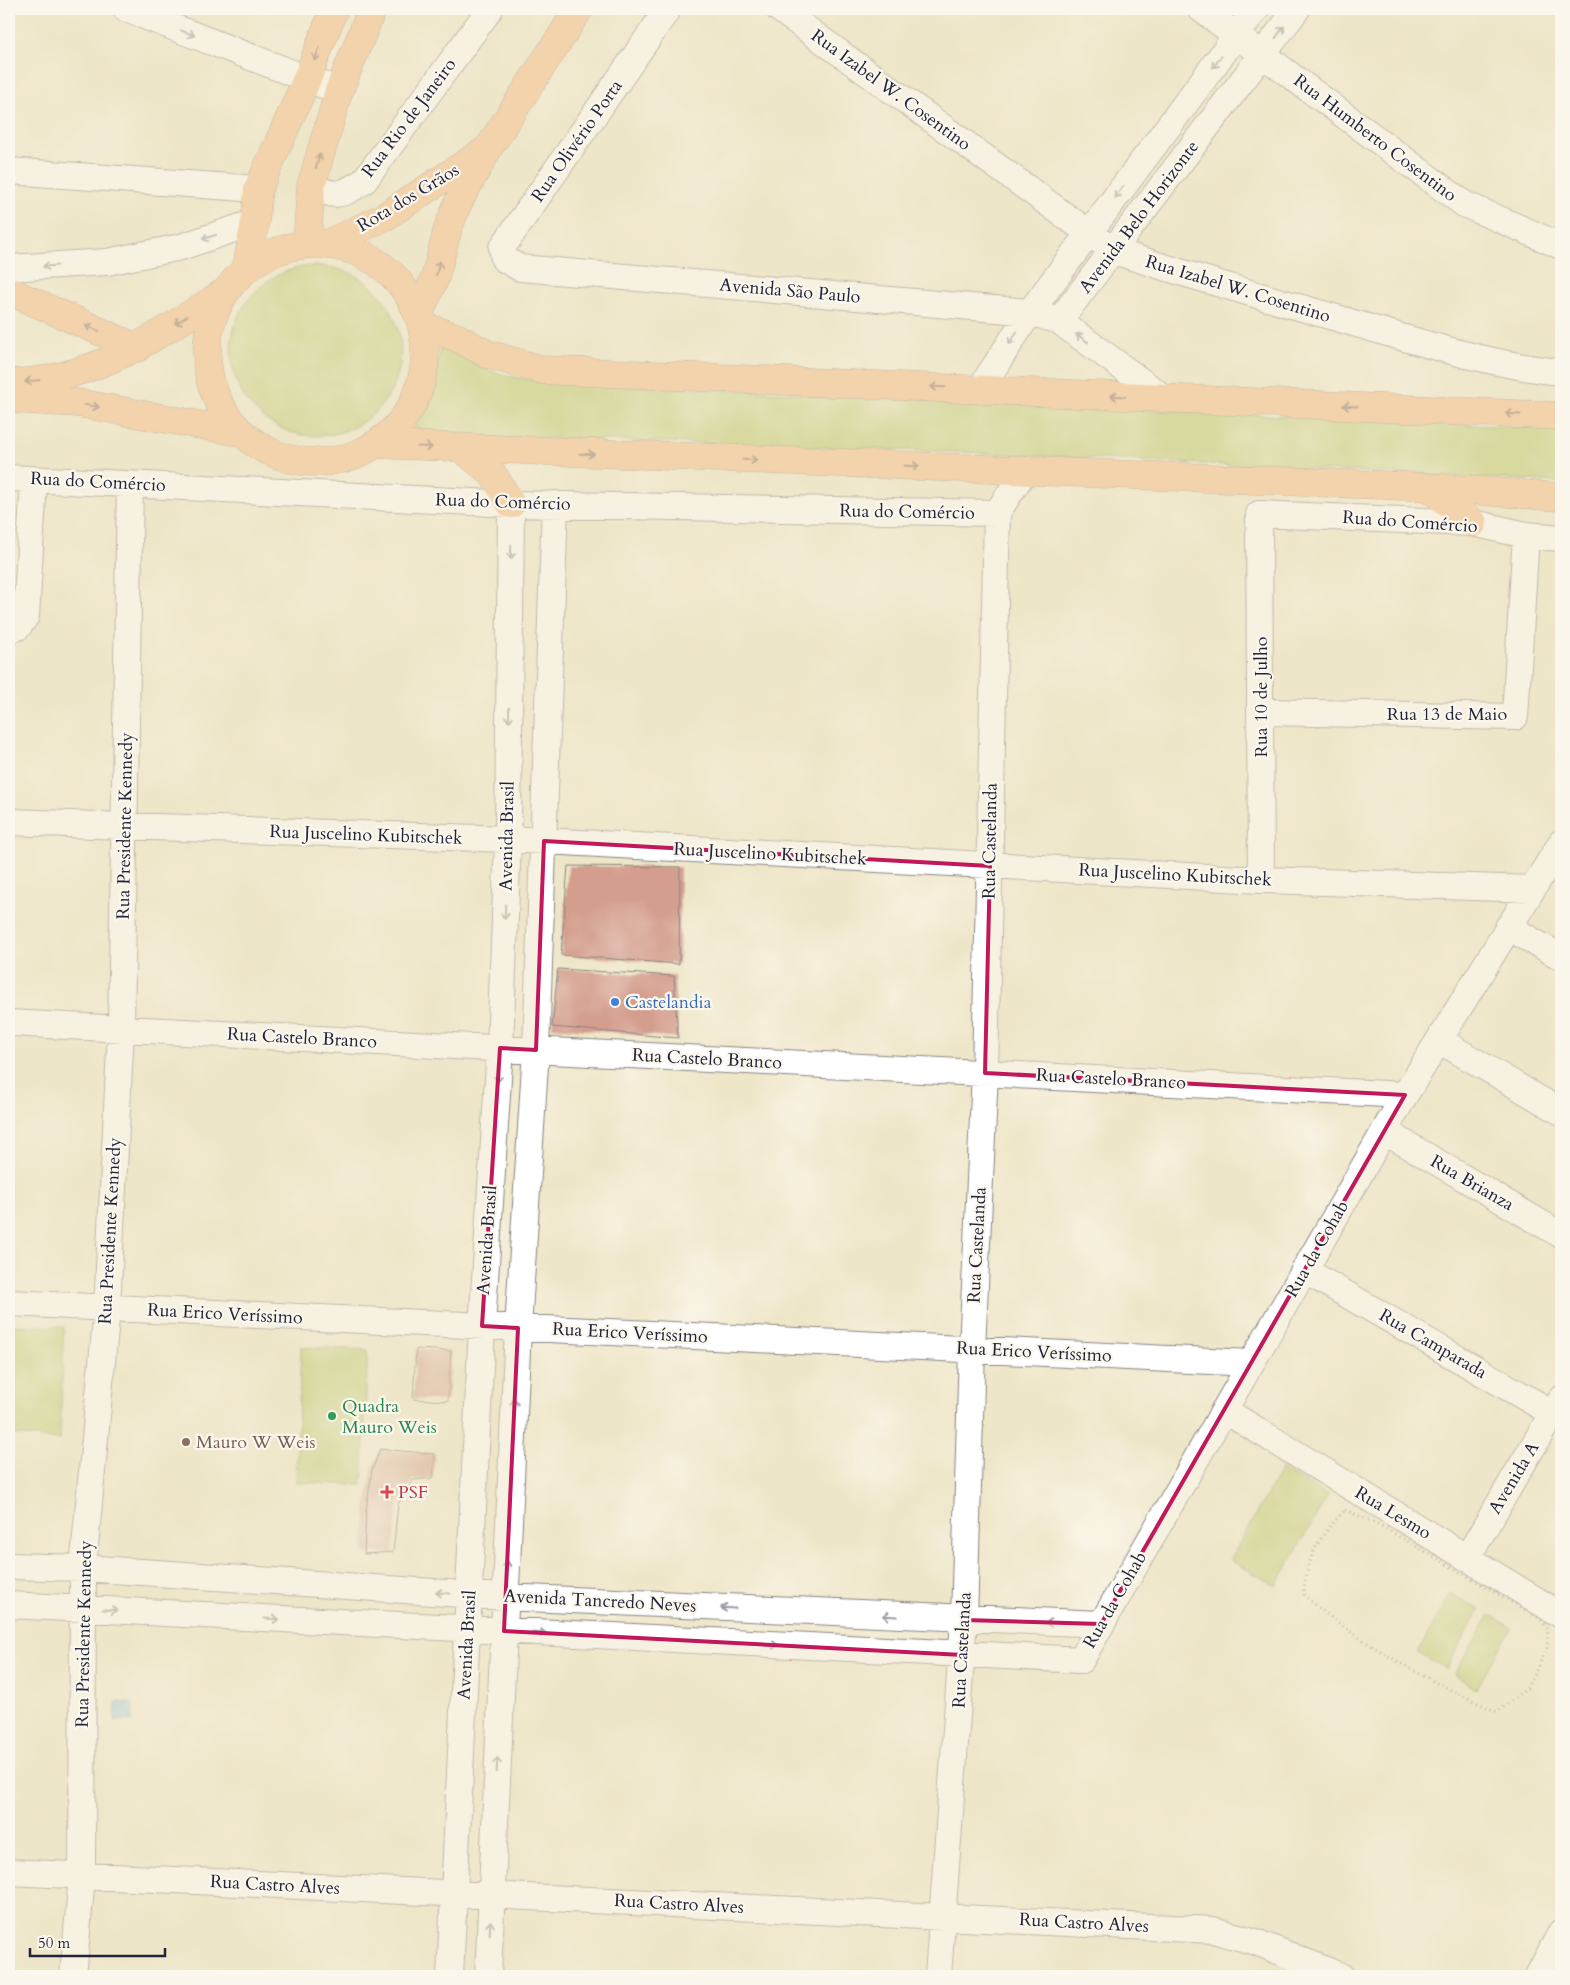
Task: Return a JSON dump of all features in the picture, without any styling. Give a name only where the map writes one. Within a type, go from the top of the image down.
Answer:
[{"type":"main road","points":[[247,266],[255,222],[258,189],[307,79],[334,9]]},
{"type":"main road","points":[[317,243],[311,186],[339,92],[372,9]]},
{"type":"main road","name":"Rota dos Grãos","points":[[421,320],[435,278],[448,228],[488,149],[573,14]]},
{"type":"main road","name":"Rota dos Grãos","points":[[317,243],[384,217],[488,149]]},
{"type":"main road","points":[[9,383],[69,376],[137,348],[222,294],[247,266],[275,250],[317,243],[357,252],[384,268],[406,291],[421,320],[425,357],[419,391],[402,421],[376,444],[343,459],[306,462],[270,453],[239,432],[217,402],[206,366],[208,329],[222,294]]},
{"type":"main road","points":[[9,291],[137,348]]},
{"type":"main road","points":[[421,320],[487,354],[543,370],[1561,416]]},
{"type":"main road","points":[[9,399],[78,403],[239,432]]},
{"type":"main road","points":[[376,444],[1428,487],[1561,497]]},
{"type":"main road","points":[[462,449],[492,472],[511,504]]},
{"type":"main road","points":[[1428,487],[1473,524]]},
{"type":"street","points":[[126,9],[339,92]]},
{"type":"street","name":"Rua Rio de Janeiro","points":[[311,186],[325,193],[342,194],[364,182],[490,9]]},
{"type":"street","name":"Rua Olivério Porta","points":[[520,268],[504,259],[502,248],[668,9]]},
{"type":"street","name":"Rua Izabel W. Cosentino","points":[[779,9],[1114,251],[1176,272],[1380,331],[1522,368],[1561,372]]},
{"type":"street","name":"Rua Humberto Cosentino","points":[[1201,9],[1464,204],[1561,246]]},
{"type":"street","name":"Avenida Belo Horizonte","points":[[980,389],[1030,312],[1256,9]]},
{"type":"street","name":"Avenida Belo Horizonte","points":[[1059,321],[1297,9]]},
{"type":"street","points":[[9,171],[258,189]]},
{"type":"street","points":[[9,268],[107,262],[181,247],[255,222]]},
{"type":"street","name":"Avenida São Paulo","points":[[520,268],[1030,312],[1059,321]]},
{"type":"street","points":[[1059,321],[1164,398]]},
{"type":"street","points":[[997,513],[1025,470]]},
{"type":"street","points":[[9,630],[18,627],[26,616],[18,482]]},
{"type":"street","name":"Rua do Comércio","points":[[18,482],[130,484],[511,504],[997,513]]},
{"type":"street","name":"Rua Presidente Kennedy","points":[[73,1976],[82,1876],[82,1568],[107,1308],[121,1029],[130,484]]},
{"type":"street","name":"Avenida Brasil","points":[[450,1976],[482,1326],[500,1048],[508,839],[511,504]]},
{"type":"street","name":"Avenida Brasil","points":[[488,1976],[518,1328],[536,1050],[555,504]]},
{"type":"street","name":"Rua Castelanda","points":[[938,1976],[963,1655],[972,1349],[985,1073],[997,513]]},
{"type":"street","name":"Rua do Comércio","points":[[1259,514],[1473,524],[1526,535],[1561,538]]},
{"type":"street","name":"Rua 10 de Julho","points":[[1259,514],[1261,880]]},
{"type":"street","name":"Rua 13 de Maio","points":[[1261,712],[1515,717],[1526,535]]},
{"type":"street","name":"Rua Juscelino Kubitschek","points":[[9,822],[508,839],[1261,880],[1532,889]]},
{"type":"street","name":"Rua da Cohab","points":[[1081,1660],[1405,1094],[1561,843]]},
{"type":"street","points":[[1508,927],[1561,957]]},
{"type":"street","name":"Rua Castelo Branco","points":[[9,1023],[1405,1094]]},
{"type":"street","points":[[1439,1040],[1561,1112]]},
{"type":"street","name":"Rua Brianza","points":[[1384,1132],[1561,1235]]},
{"type":"street","name":"Rua Camparada","points":[[1304,1270],[1558,1410]]},
{"type":"street","name":"Rua Erico Veríssimo","points":[[9,1303],[1251,1363]]},
{"type":"street","name":"Rua Lesmo","points":[[1224,1410],[1457,1560],[1561,1615]]},
{"type":"street","name":"Avenida A","points":[[1457,1560],[1558,1410]]},
{"type":"street","name":"Avenida Tancredo Neves","points":[[9,1566],[82,1568],[469,1595],[964,1620],[1101,1624]]},
{"type":"street","name":"Avenida Tancredo Neves","points":[[9,1605],[1081,1660]]},
{"type":"street","name":"Rua Castro Alves","points":[[9,1872],[1214,1930],[1256,1942],[1341,1976]]},
{"type":"street","points":[[1538,1976],[1561,1932]]},
{"type":"path","points":[[1345,1510],[1457,1560],[1506,1600],[1539,1618],[1548,1629],[1547,1649],[1527,1688],[1498,1712],[1454,1693],[1389,1655],[1326,1615],[1303,1594],[1308,1563],[1326,1530],[1345,1510]]},
{"type":"highlighted area","points":[[544,841],[990,866],[985,1073],[1405,1095],[1101,1624],[964,1620],[963,1655],[504,1631],[518,1328],[482,1326],[500,1048],[536,1050]]},
{"type":"green space","points":[[316,266],[341,270],[356,276],[370,285],[382,297],[391,311],[397,326],[401,351],[397,376],[391,391],[382,405],[370,417],[356,426],[341,432],[316,436],[291,432],[276,426],[262,417],[250,405],[241,391],[235,376],[231,351],[235,326],[241,311],[250,297],[262,285],[276,276],[291,270]]},
{"type":"green space","points":[[441,339],[465,357],[486,369],[509,376],[540,381],[1561,429],[1561,482],[982,453],[542,438],[405,439],[420,416],[431,392],[435,380]]},
{"type":"green space","points":[[9,1325],[64,1327],[60,1440],[9,1434]]},
{"type":"green space","name":"Quadra Mauro Weis","points":[[301,1347],[368,1350],[362,1485],[296,1482]]},
{"type":"green space","points":[[1281,1469],[1328,1495],[1276,1586],[1230,1560]]},
{"type":"green space","points":[[1451,1593],[1480,1610],[1446,1669],[1418,1652]]},
{"type":"green space","points":[[1490,1615],[1512,1628],[1476,1689],[1454,1675]]},
{"type":"water","points":[[116,1702],[133,1703],[132,1721],[115,1720]]},
{"type":"building","points":[[568,866],[680,867],[679,964],[561,955]]},
{"type":"building","name":"Castelandia","points":[[558,969],[674,976],[678,1038],[552,1027]]},
{"type":"building","points":[[416,1349],[451,1351],[448,1401],[413,1399]]},
{"type":"building","name":"PSF","points":[[380,1449],[435,1454],[433,1478],[413,1480],[398,1504],[393,1552],[364,1554],[366,1511],[372,1470]]},
{"type":"place","name":"Castelandia","points":[[615,1002]]},
{"type":"place","name":"Quadra Mauro Weis","points":[[332,1416]]},
{"type":"place","name":"Mauro W Weis","points":[[186,1442]]},
{"type":"place","name":"PSF","points":[[387,1492]]}]
